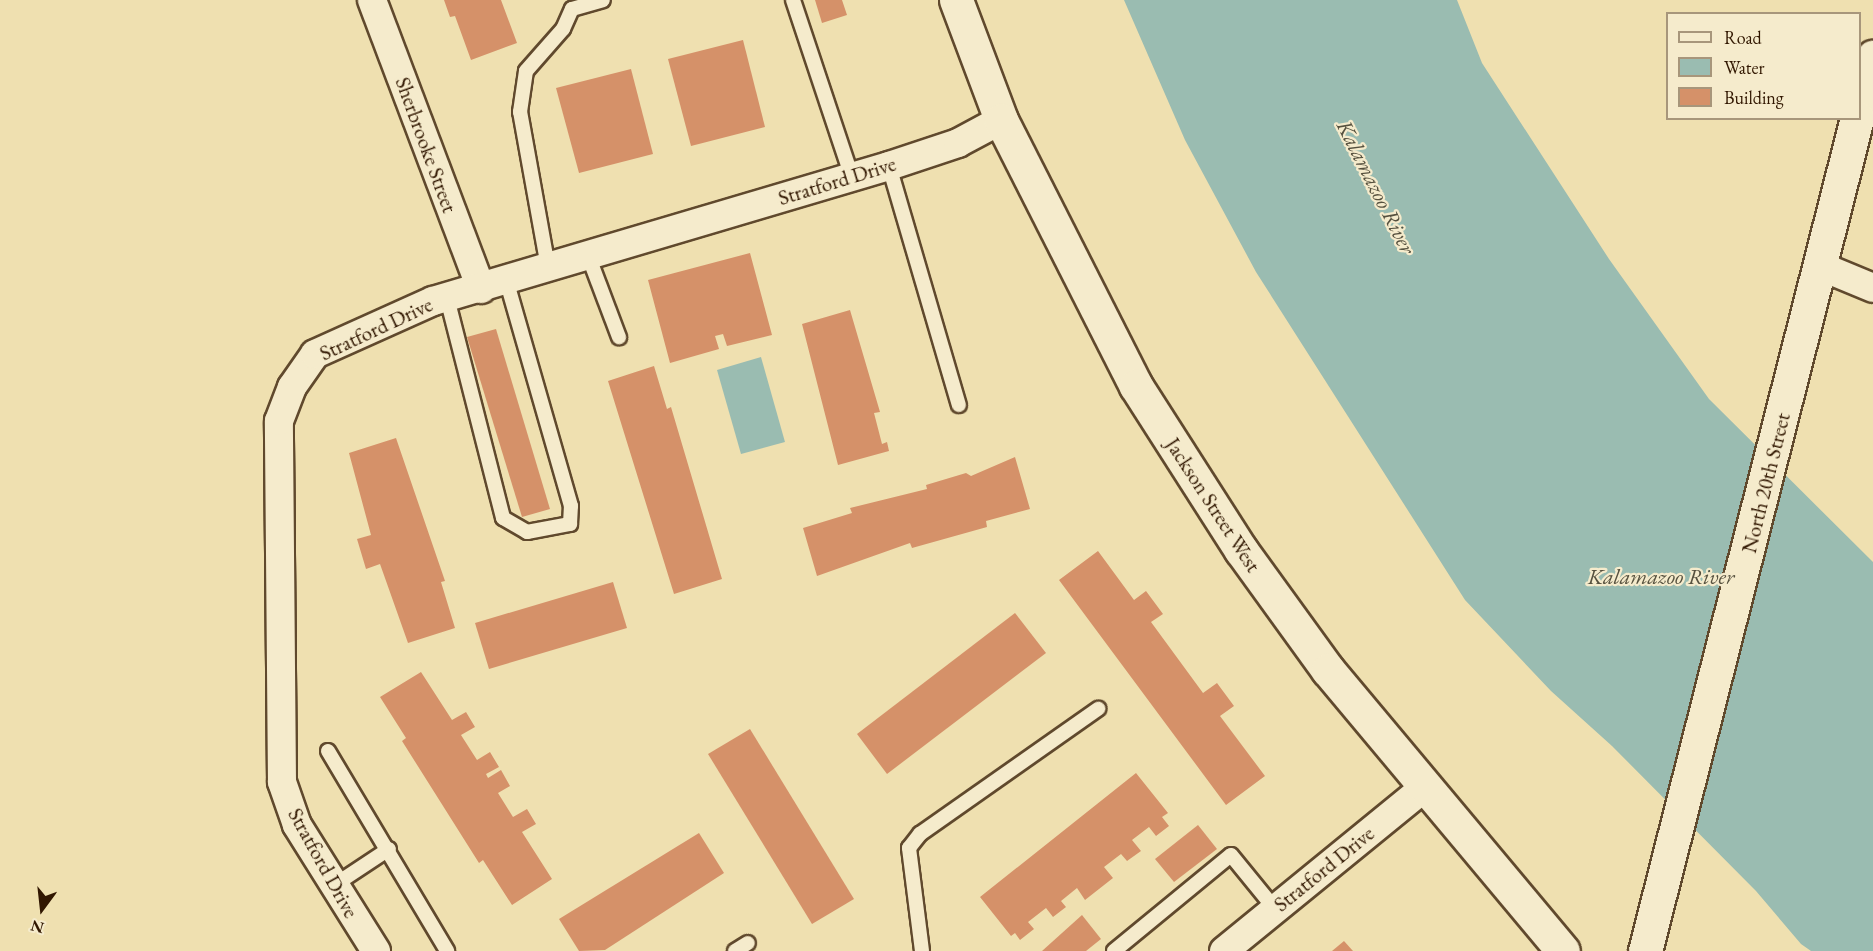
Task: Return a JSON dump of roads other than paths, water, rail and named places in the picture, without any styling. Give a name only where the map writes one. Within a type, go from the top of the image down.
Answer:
[{"type":"street","name":"Sherbrooke Street","points":[[372,0],[494,284]]},
{"type":"street","name":"Jackson Street West","points":[[957,0],[1000,120],[1136,386],[1241,550],[1424,788],[1563,951]]},
{"type":"street","points":[[1861,106],[1873,57]]},
{"type":"street","name":"Stratford Drive","points":[[375,951],[297,825],[282,782],[279,421],[292,387],[315,354],[447,297],[889,166],[958,143],[1000,120]]},
{"type":"street","name":"North 20th Street","points":[[1645,951],[1664,889],[1856,120]]},
{"type":"street","points":[[1820,266],[1873,288]]},
{"type":"street","name":"Stratford Drive","points":[[1224,951],[1424,788]]},
{"type":"lane","points":[[548,267],[520,112],[526,71],[563,29],[570,4],[603,0]]},
{"type":"lane","points":[[793,0],[852,177]]},
{"type":"lane","points":[[889,166],[959,405]]},
{"type":"lane","points":[[588,255],[619,336]]},
{"type":"lane","points":[[447,297],[503,518],[527,532],[570,524],[571,506],[494,284]]},
{"type":"lane","points":[[922,951],[909,848],[920,834],[1098,710]]},
{"type":"lane","points":[[328,751],[389,849],[447,951]]},
{"type":"lane","points":[[333,886],[389,849]]},
{"type":"lane","points":[[1114,951],[1231,855],[1275,909]]},
{"type":"lane","points":[[735,951],[748,943]]},
{"type":"water","name":"Kalamazoo River","points":[[1124,0],[1457,0],[1482,63],[1609,259],[1709,399],[1873,562],[1873,951],[1811,951],[1801,944],[1756,891],[1612,746],[1551,691],[1465,600],[1256,272],[1185,140]]},
{"type":"water","points":[[761,357],[785,442],[741,454],[717,370]]}]
